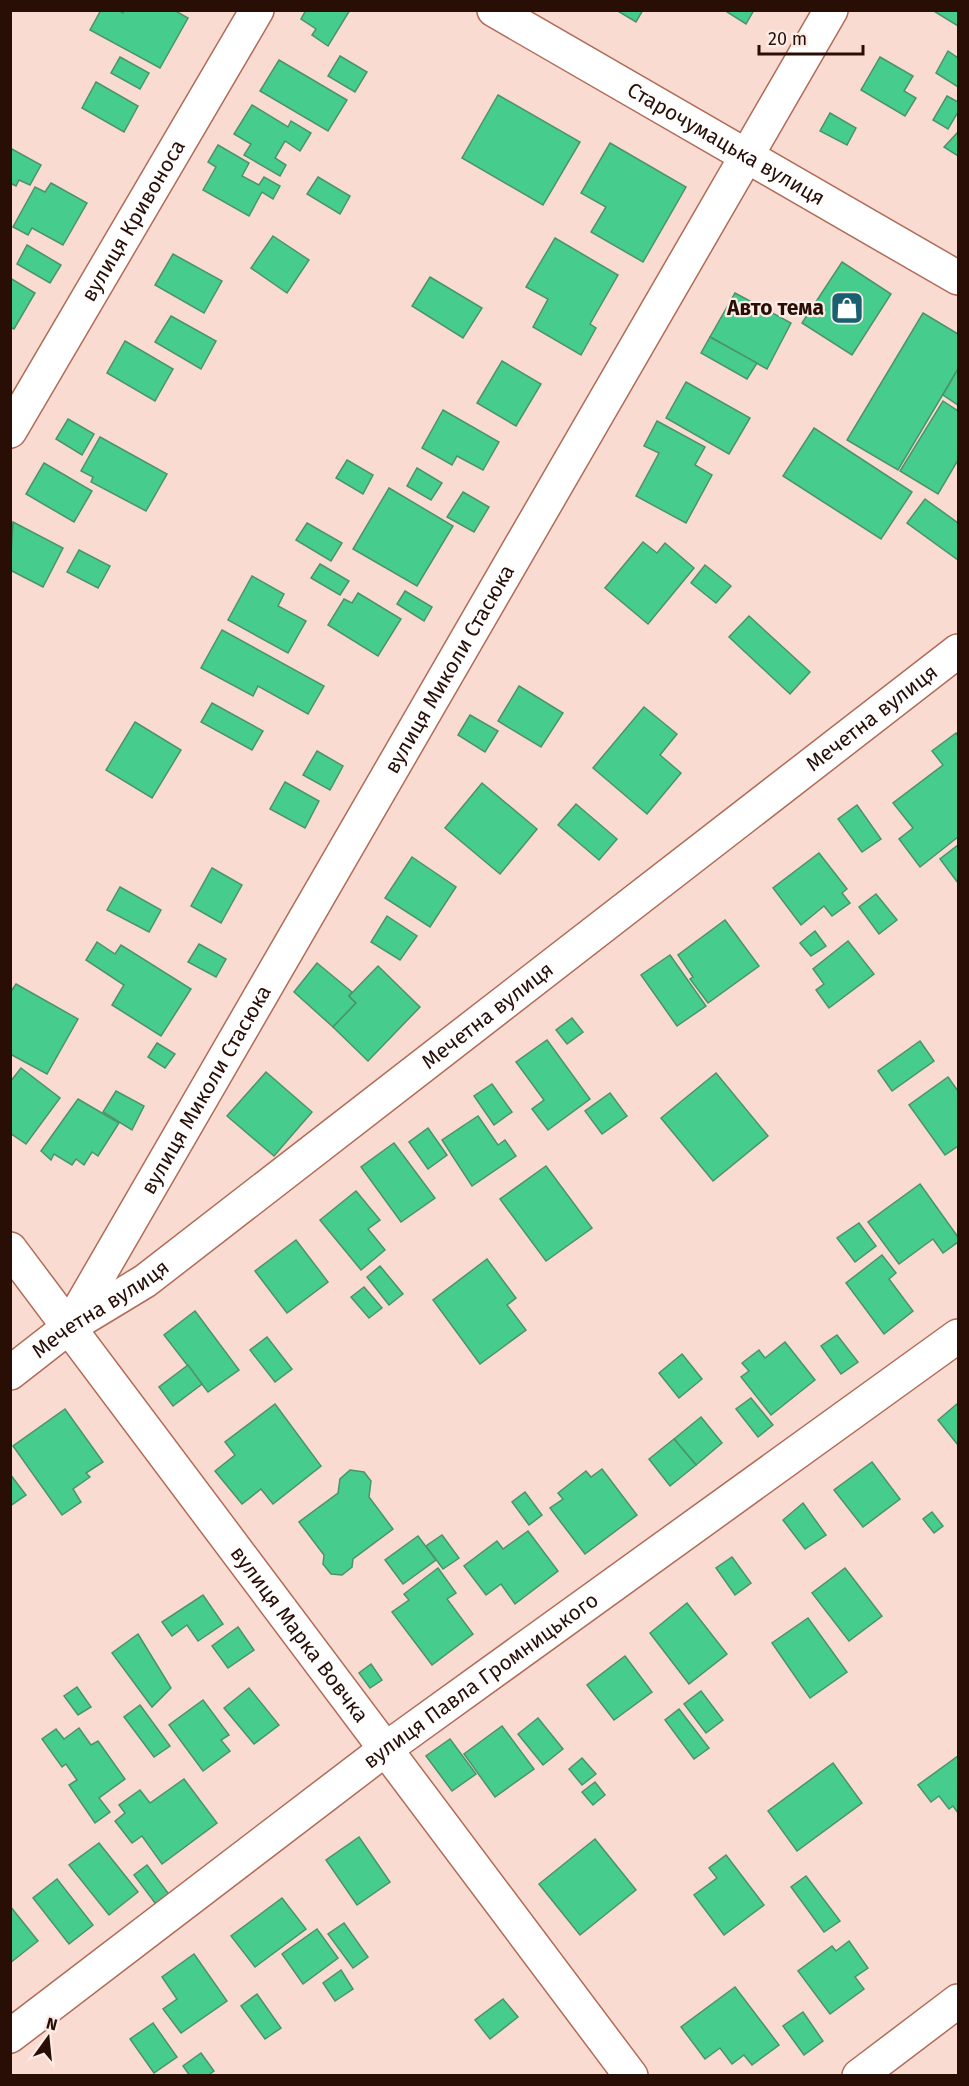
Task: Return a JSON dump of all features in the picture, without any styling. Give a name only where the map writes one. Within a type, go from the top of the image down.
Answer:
[{"type":"street","name":"вулиця Кривоноса","points":[[10,431],[256,10]]},
{"type":"street","name":"Старочумацька вулиця","points":[[494,10],[958,278]]},
{"type":"street","name":"вулиця Миколи Стасюка","points":[[69,1327],[831,10]]},
{"type":"street","name":"Мечетна вулиця","points":[[10,1373],[69,1327],[145,1281],[958,651]]},
{"type":"street","name":"вулиця Марка Вовчка","points":[[10,1249],[387,1748],[631,2076]]},
{"type":"street","name":"вулиця Павла Громницького","points":[[10,2036],[387,1748],[958,1336]]},
{"type":"street","points":[[859,2076],[958,2001]]},
{"type":"building","points":[[101,10],[118,10],[123,13],[124,10],[174,10],[188,18],[160,68],[90,30]]},
{"type":"building","points":[[306,10],[350,10],[328,46],[312,35],[316,29],[301,19]]},
{"type":"building","points":[[616,10],[643,10],[636,22]]},
{"type":"building","points":[[724,10],[754,10],[746,24]]},
{"type":"building","points":[[932,10],[958,10],[958,26]]},
{"type":"building","points":[[948,51],[958,58],[958,87],[936,73]]},
{"type":"building","points":[[340,56],[367,72],[355,92],[328,76]]},
{"type":"building","points":[[120,57],[149,73],[140,89],[111,73]]},
{"type":"building","points":[[880,57],[913,76],[904,91],[916,98],[905,116],[861,90]]},
{"type":"building","points":[[279,60],[347,100],[328,131],[260,91]]},
{"type":"building","points":[[96,82],[138,106],[124,132],[82,108]]},
{"type":"building","points":[[498,95],[580,142],[543,205],[462,158]]},
{"type":"building","points":[[947,96],[958,102],[958,112],[948,129],[933,120]]},
{"type":"building","points":[[252,105],[288,127],[291,121],[311,133],[300,151],[285,141],[275,158],[286,165],[280,176],[244,155],[251,144],[234,134]]},
{"type":"building","points":[[830,113],[856,128],[847,145],[820,131]]},
{"type":"building","points":[[958,132],[958,156],[944,147]]},
{"type":"building","points":[[610,143],[686,187],[643,262],[591,232],[606,207],[581,193]]},
{"type":"building","points":[[218,145],[249,163],[242,176],[259,185],[264,177],[280,186],[273,199],[262,192],[249,216],[203,190],[216,167],[208,162]]},
{"type":"building","points":[[10,148],[41,165],[30,185],[19,180],[16,186],[10,183]]},
{"type":"building","points":[[318,177],[350,196],[340,214],[307,194]]},
{"type":"building","points":[[51,183],[87,203],[63,245],[32,228],[28,235],[13,227],[35,187],[45,192]]},
{"type":"building","points":[[273,236],[309,260],[287,293],[251,268]]},
{"type":"building","points":[[555,238],[618,275],[590,324],[596,328],[581,355],[533,327],[548,299],[526,287]]},
{"type":"building","points":[[27,245],[61,265],[50,283],[17,264]]},
{"type":"building","points":[[173,254],[222,281],[204,313],[155,285]]},
{"type":"building","name":"Авто тема","points":[[842,262],[891,294],[852,355],[802,323]]},
{"type":"building","points":[[430,277],[482,308],[463,338],[412,306]]},
{"type":"building","points":[[10,278],[35,293],[14,329],[10,327]]},
{"type":"building","points":[[735,293],[791,323],[767,369],[710,337]]},
{"type":"building","points":[[923,313],[958,334],[958,369],[898,470],[847,440]]},
{"type":"building","points":[[171,316],[216,341],[201,369],[155,342]]},
{"type":"building","points":[[710,337],[757,363],[747,379],[701,353]]},
{"type":"building","points":[[125,341],[173,369],[155,401],[107,373]]},
{"type":"building","points":[[502,361],[541,384],[516,426],[477,403]]},
{"type":"building","points":[[958,369],[958,405],[943,395]]},
{"type":"building","points":[[686,382],[750,418],[729,454],[666,418]]},
{"type":"building","points":[[943,401],[958,411],[958,460],[938,494],[900,471]]},
{"type":"building","points":[[443,410],[499,442],[483,470],[457,456],[452,465],[422,448]]},
{"type":"building","points":[[68,419],[94,434],[82,455],[56,439]]},
{"type":"building","points":[[657,421],[705,447],[695,465],[712,475],[686,523],[636,496],[659,453],[644,446]]},
{"type":"building","points":[[814,428],[912,492],[881,539],[783,476]]},
{"type":"building","points":[[100,437],[167,474],[146,511],[91,482],[93,477],[81,471]]},
{"type":"building","points":[[347,460],[373,475],[363,494],[336,478]]},
{"type":"building","points":[[44,463],[92,491],[74,522],[26,494]]},
{"type":"building","points":[[417,468],[442,483],[431,500],[407,486]]},
{"type":"building","points":[[389,488],[453,526],[417,586],[353,549]]},
{"type":"building","points":[[463,492],[489,507],[474,532],[447,517]]},
{"type":"building","points":[[925,499],[958,523],[958,560],[907,523]]},
{"type":"building","points":[[13,522],[63,548],[43,587],[10,570]]},
{"type":"building","points":[[307,523],[342,543],[331,561],[296,540]]},
{"type":"building","points":[[643,542],[657,553],[665,543],[694,568],[648,624],[605,588]]},
{"type":"building","points":[[79,550],[110,566],[98,588],[67,572]]},
{"type":"building","points":[[320,564],[349,581],[340,595],[311,578]]},
{"type":"building","points":[[705,565],[731,586],[716,603],[691,583]]},
{"type":"building","points":[[252,576],[284,594],[278,606],[306,621],[288,653],[228,620]]},
{"type":"building","points":[[405,591],[432,607],[424,621],[397,604]]},
{"type":"building","points":[[358,593],[401,619],[378,656],[328,625],[344,599],[352,603]]},
{"type":"building","points":[[749,616],[810,672],[790,694],[729,637]]},
{"type":"building","points":[[222,630],[324,686],[308,714],[258,686],[253,696],[201,668]]},
{"type":"building","points":[[519,686],[563,713],[541,747],[498,721]]},
{"type":"building","points":[[212,703],[263,731],[252,750],[201,722]]},
{"type":"building","points":[[644,707],[677,734],[660,755],[681,773],[647,814],[593,768]]},
{"type":"building","points":[[470,715],[498,731],[485,752],[458,735]]},
{"type":"building","points":[[135,722],[181,750],[152,798],[106,770]]},
{"type":"building","points":[[956,733],[958,736],[958,837],[920,867],[899,839],[913,828],[893,803],[943,765],[932,751]]},
{"type":"building","points":[[317,751],[343,766],[330,790],[303,775]]},
{"type":"building","points":[[285,782],[319,801],[305,828],[270,809]]},
{"type":"building","points":[[482,783],[537,829],[500,874],[445,828]]},
{"type":"building","points":[[576,804],[617,839],[599,860],[558,825]]},
{"type":"building","points":[[857,805],[881,839],[862,852],[838,819]]},
{"type":"building","points":[[958,845],[958,883],[940,859]]},
{"type":"building","points":[[819,853],[847,889],[842,893],[850,903],[832,916],[824,906],[801,925],[773,888]]},
{"type":"building","points":[[412,857],[456,887],[430,927],[385,898]]},
{"type":"building","points":[[212,868],[242,885],[221,923],[191,906]]},
{"type":"building","points":[[120,887],[161,910],[149,932],[107,910]]},
{"type":"building","points":[[876,894],[897,920],[879,934],[859,907]]},
{"type":"building","points":[[387,916],[417,936],[400,960],[371,942]]},
{"type":"building","points":[[725,920],[759,966],[708,1003],[690,979],[693,977],[678,955]]},
{"type":"building","points":[[815,931],[826,946],[811,956],[800,943]]},
{"type":"building","points":[[848,941],[874,974],[829,1008],[816,990],[824,984],[813,969]]},
{"type":"building","points":[[97,942],[115,954],[121,945],[191,989],[161,1036],[112,1005],[124,985],[86,960]]},
{"type":"building","points":[[199,944],[226,959],[216,977],[188,962]]},
{"type":"building","points":[[670,955],[706,1006],[677,1026],[641,975]]},
{"type":"building","points":[[317,963],[352,992],[349,996],[356,1003],[333,1027],[294,992]]},
{"type":"building","points":[[378,966],[420,1007],[368,1061],[333,1027],[356,1003],[349,996]]},
{"type":"building","points":[[16,984],[78,1019],[47,1074],[10,1054],[10,993]]},
{"type":"building","points":[[572,1018],[583,1032],[567,1044],[556,1030]]},
{"type":"building","points":[[547,1040],[590,1099],[548,1130],[532,1109],[544,1100],[516,1062]]},
{"type":"building","points":[[920,1041],[934,1061],[892,1091],[878,1071]]},
{"type":"building","points":[[157,1043],[175,1054],[165,1068],[148,1057]]},
{"type":"building","points":[[21,1068],[60,1098],[26,1144],[10,1133],[10,1082]]},
{"type":"building","points":[[266,1072],[312,1112],[274,1156],[227,1116]]},
{"type":"building","points":[[716,1073],[768,1136],[713,1181],[661,1118]]},
{"type":"building","points":[[948,1077],[958,1091],[958,1146],[945,1155],[909,1105]]},
{"type":"building","points":[[492,1084],[512,1112],[494,1125],[474,1096]]},
{"type":"building","points":[[116,1091],[144,1106],[132,1130],[103,1112]]},
{"type":"building","points":[[610,1093],[627,1116],[602,1134],[585,1111]]},
{"type":"building","points":[[78,1099],[119,1123],[98,1156],[92,1152],[84,1165],[76,1159],[72,1165],[54,1154],[51,1160],[41,1151]]},
{"type":"building","points":[[478,1116],[498,1145],[505,1140],[516,1156],[472,1186],[442,1140]]},
{"type":"building","points":[[428,1128],[447,1155],[428,1169],[409,1142]]},
{"type":"building","points":[[394,1143],[435,1198],[401,1222],[361,1167]]},
{"type":"building","points":[[546,1166],[592,1228],[546,1261],[500,1199]]},
{"type":"building","points":[[920,1184],[958,1237],[958,1242],[943,1253],[933,1239],[899,1264],[868,1222]]},
{"type":"building","points":[[356,1191],[380,1220],[368,1229],[385,1250],[361,1270],[320,1220]]},
{"type":"building","points":[[859,1223],[876,1246],[855,1262],[837,1238]]},
{"type":"building","points":[[296,1240],[328,1282],[287,1313],[255,1271]]},
{"type":"building","points":[[882,1255],[896,1273],[889,1279],[913,1311],[884,1334],[846,1283]]},
{"type":"building","points":[[487,1259],[516,1298],[507,1305],[526,1330],[480,1364],[433,1300]]},
{"type":"building","points":[[380,1266],[403,1294],[389,1305],[367,1277]]},
{"type":"building","points":[[364,1287],[382,1308],[369,1318],[351,1297]]},
{"type":"building","points":[[195,1311],[239,1370],[208,1392],[164,1335]]},
{"type":"building","points":[[837,1335],[858,1362],[841,1374],[821,1346]]},
{"type":"building","points":[[267,1337],[292,1369],[275,1382],[250,1350]]},
{"type":"building","points":[[785,1342],[815,1380],[771,1415],[741,1377],[749,1371],[742,1363],[759,1350],[765,1358]]},
{"type":"building","points":[[682,1354],[702,1379],[679,1398],[659,1373]]},
{"type":"building","points":[[188,1365],[202,1384],[173,1406],[159,1387]]},
{"type":"building","points":[[751,1398],[773,1425],[758,1437],[736,1409]]},
{"type":"building","points":[[958,1403],[958,1445],[938,1420]]},
{"type":"building","points":[[275,1404],[321,1466],[273,1504],[261,1489],[242,1504],[215,1471],[235,1455],[225,1442]]},
{"type":"building","points":[[65,1409],[103,1462],[86,1473],[90,1477],[73,1489],[81,1502],[62,1515],[13,1446]]},
{"type":"building","points":[[701,1417],[722,1443],[696,1465],[674,1439]]},
{"type":"building","points":[[674,1439],[696,1465],[670,1486],[649,1459]]},
{"type":"building","points":[[872,1462],[900,1499],[863,1527],[834,1490]]},
{"type":"building","points":[[602,1469],[637,1515],[585,1554],[550,1508],[563,1499],[558,1493],[586,1471],[591,1477]]},
{"type":"building","points":[[350,1470],[364,1472],[371,1481],[369,1497],[393,1529],[353,1559],[352,1567],[342,1575],[331,1574],[323,1564],[324,1555],[299,1522],[338,1493],[340,1479]]},
{"type":"building","points":[[10,1474],[26,1495],[10,1506]]},
{"type":"building","points":[[525,1492],[542,1515],[529,1525],[512,1502]]},
{"type":"building","points":[[803,1503],[826,1535],[805,1549],[783,1520]]},
{"type":"building","points":[[932,1512],[943,1526],[934,1533],[923,1519]]},
{"type":"building","points":[[528,1531],[558,1571],[515,1604],[501,1584],[486,1595],[464,1566],[497,1541],[503,1549]]},
{"type":"building","points":[[442,1535],[459,1558],[443,1569],[426,1546]]},
{"type":"building","points":[[418,1536],[436,1560],[403,1584],[385,1560]]},
{"type":"building","points":[[732,1557],[751,1583],[735,1595],[716,1568]]},
{"type":"building","points":[[438,1568],[456,1593],[447,1599],[473,1634],[432,1665],[392,1612],[409,1600],[404,1594]]},
{"type":"building","points":[[845,1568],[882,1616],[849,1641],[812,1593]]},
{"type":"building","points":[[203,1595],[223,1624],[198,1641],[187,1625],[172,1636],[162,1622]]},
{"type":"building","points":[[687,1603],[727,1654],[689,1684],[650,1633]]},
{"type":"building","points":[[808,1618],[847,1672],[810,1698],[772,1643]]},
{"type":"building","points":[[238,1627],[254,1650],[228,1668],[212,1646]]},
{"type":"building","points":[[138,1634],[171,1688],[152,1707],[112,1653]]},
{"type":"building","points":[[625,1656],[652,1692],[614,1720],[587,1685]]},
{"type":"building","points":[[371,1664],[382,1680],[370,1688],[359,1673]]},
{"type":"building","points":[[77,1687],[91,1707],[78,1715],[64,1696]]},
{"type":"building","points":[[249,1688],[279,1725],[254,1744],[224,1708]]},
{"type":"building","points":[[701,1691],[723,1720],[706,1733],[684,1704]]},
{"type":"building","points":[[203,1700],[229,1735],[221,1740],[230,1751],[203,1771],[169,1725]]},
{"type":"building","points":[[140,1705],[170,1746],[154,1757],[124,1717]]},
{"type":"building","points":[[679,1709],[709,1748],[694,1759],[665,1720]]},
{"type":"building","points":[[538,1718],[563,1749],[543,1765],[518,1734]]},
{"type":"building","points":[[502,1726],[534,1769],[495,1797],[464,1754]]},
{"type":"building","points":[[79,1728],[91,1745],[98,1741],[125,1779],[99,1798],[110,1812],[95,1823],[69,1785],[77,1780],[66,1764],[62,1767],[42,1739],[56,1729],[64,1739]]},
{"type":"building","points":[[450,1739],[476,1774],[452,1791],[426,1756]]},
{"type":"building","points":[[958,1756],[958,1813],[953,1806],[949,1809],[939,1796],[931,1802],[918,1785]]},
{"type":"building","points":[[582,1758],[596,1774],[582,1785],[569,1769]]},
{"type":"building","points":[[833,1763],[862,1803],[797,1851],[768,1811]]},
{"type":"building","points":[[184,1779],[217,1823],[162,1864],[142,1836],[132,1843],[115,1821],[125,1813],[119,1805],[140,1790],[150,1803]]},
{"type":"building","points":[[595,1782],[605,1795],[593,1805],[582,1792]]},
{"type":"building","points":[[359,1837],[390,1882],[357,1905],[326,1860]]},
{"type":"building","points":[[595,1839],[636,1890],[580,1935],[539,1884]]},
{"type":"building","points":[[99,1843],[138,1892],[109,1915],[69,1865]]},
{"type":"building","points":[[726,1855],[764,1905],[724,1935],[694,1895],[717,1878],[709,1868]]},
{"type":"building","points":[[147,1865],[171,1897],[158,1907],[134,1875]]},
{"type":"building","points":[[806,1876],[840,1921],[824,1932],[791,1887]]},
{"type":"building","points":[[57,1879],[93,1925],[69,1944],[33,1898]]},
{"type":"building","points":[[282,1898],[306,1929],[255,1967],[231,1936]]},
{"type":"building","points":[[10,1906],[38,1941],[10,1963]]},
{"type":"building","points":[[344,1923],[368,1957],[353,1968],[328,1934]]},
{"type":"building","points":[[317,1929],[338,1958],[303,1984],[282,1954]]},
{"type":"building","points":[[849,1941],[868,1968],[855,1977],[864,1989],[830,2014],[798,1971],[832,1946],[836,1951]]},
{"type":"building","points":[[194,1954],[227,2001],[181,2033],[163,2009],[177,1999],[162,1977]]},
{"type":"building","points":[[341,1970],[353,1989],[335,2001],[323,1983]]},
{"type":"building","points":[[735,1987],[779,2045],[752,2065],[744,2055],[732,2064],[720,2048],[705,2059],[681,2027]]},
{"type":"building","points":[[257,1994],[281,2028],[265,2039],[241,2006]]},
{"type":"building","points":[[503,1999],[518,2017],[490,2039],[475,2020]]},
{"type":"building","points":[[803,2012],[823,2041],[804,2055],[783,2026]]},
{"type":"building","points":[[153,2023],[177,2057],[154,2073],[130,2039]]},
{"type":"building","points":[[201,2053],[214,2071],[207,2076],[190,2076],[183,2066]]},
{"type":"place","name":"Авто тема","points":[[847,308]]}]
